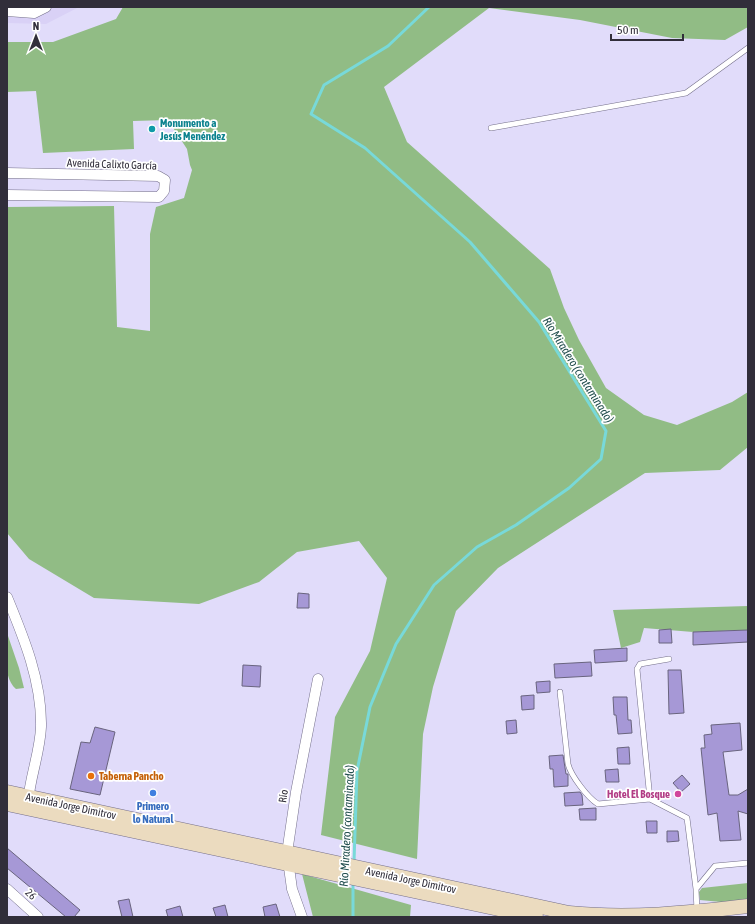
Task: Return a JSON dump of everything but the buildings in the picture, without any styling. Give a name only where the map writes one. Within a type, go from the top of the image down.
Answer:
[{"type":"main road","name":"Avenida Jorge Dimitrov","points":[[7,792],[28,803]]},
{"type":"main road","name":"Avenida Jorge Dimitrov","points":[[7,804],[28,803],[342,870],[536,917]]},
{"type":"main road","name":"Avenida Jorge Dimitrov","points":[[376,878],[569,914],[618,917],[697,915],[748,906]]},
{"type":"street","points":[[7,11],[34,13],[46,7]]},
{"type":"street","name":"Avenida Calixto García","points":[[7,173],[158,176],[165,180],[164,191],[159,197],[7,195]]},
{"type":"street","points":[[7,597],[21,631],[37,684],[41,727],[28,803]]},
{"type":"street","name":"Río","points":[[302,917],[292,889],[287,859],[296,792],[318,679]]},
{"type":"street","name":"26","points":[[7,889],[38,917]]},
{"type":"lane","points":[[490,128],[686,94],[748,48]]},
{"type":"lane","points":[[650,800],[637,669],[640,664],[669,659]]},
{"type":"lane","points":[[560,692],[570,769],[591,800],[598,804],[650,800],[687,818],[696,889],[697,915]]},
{"type":"lane","points":[[696,889],[715,866],[748,863]]},
{"type":"shaded area","points":[[7,7],[79,7],[46,24],[7,23]]},
{"type":"green space","points":[[123,7],[748,7],[748,27],[725,40],[672,38],[580,20],[489,8],[384,87],[407,142],[550,269],[564,308],[579,340],[606,388],[644,415],[677,425],[732,402],[748,392],[748,447],[720,470],[645,473],[498,568],[456,611],[433,687],[423,734],[417,859],[321,835],[335,717],[370,651],[387,578],[359,541],[297,552],[259,582],[199,604],[94,598],[29,559],[7,533],[7,207],[114,206],[117,327],[150,331],[150,234],[156,207],[184,198],[192,170],[187,149],[168,120],[133,121],[134,149],[43,153],[36,91],[7,92],[7,42],[53,42],[116,19]]},
{"type":"green space","points":[[748,606],[748,630],[693,632],[644,628],[640,642],[621,648],[613,610]]},
{"type":"green space","points":[[7,633],[24,688],[16,689],[9,677],[6,662]]},
{"type":"green space","points":[[302,874],[411,905],[410,917],[313,917]]},
{"type":"green space","points":[[748,883],[748,900],[721,902],[700,900],[699,892],[702,888]]},
{"type":"waterway","name":"Río Miradero (contaminado)","points":[[354,862],[357,771],[370,707],[396,644],[434,585],[477,547],[516,525],[569,488],[601,459],[606,431],[539,322],[470,242],[365,148],[311,114],[324,85],[388,46],[429,7]]},
{"type":"waterway","name":"Río Miradero (contaminado)","points":[[353,882],[353,917]]},
{"type":"place","name":"Monumento a Jesús Menéndez","points":[[152,129]]},
{"type":"place","name":"Taberna Pancho","points":[[91,776]]},
{"type":"place","name":"Primero lo Natural","points":[[153,793]]},
{"type":"place","name":"Hotel El Bosque","points":[[678,794]]}]
